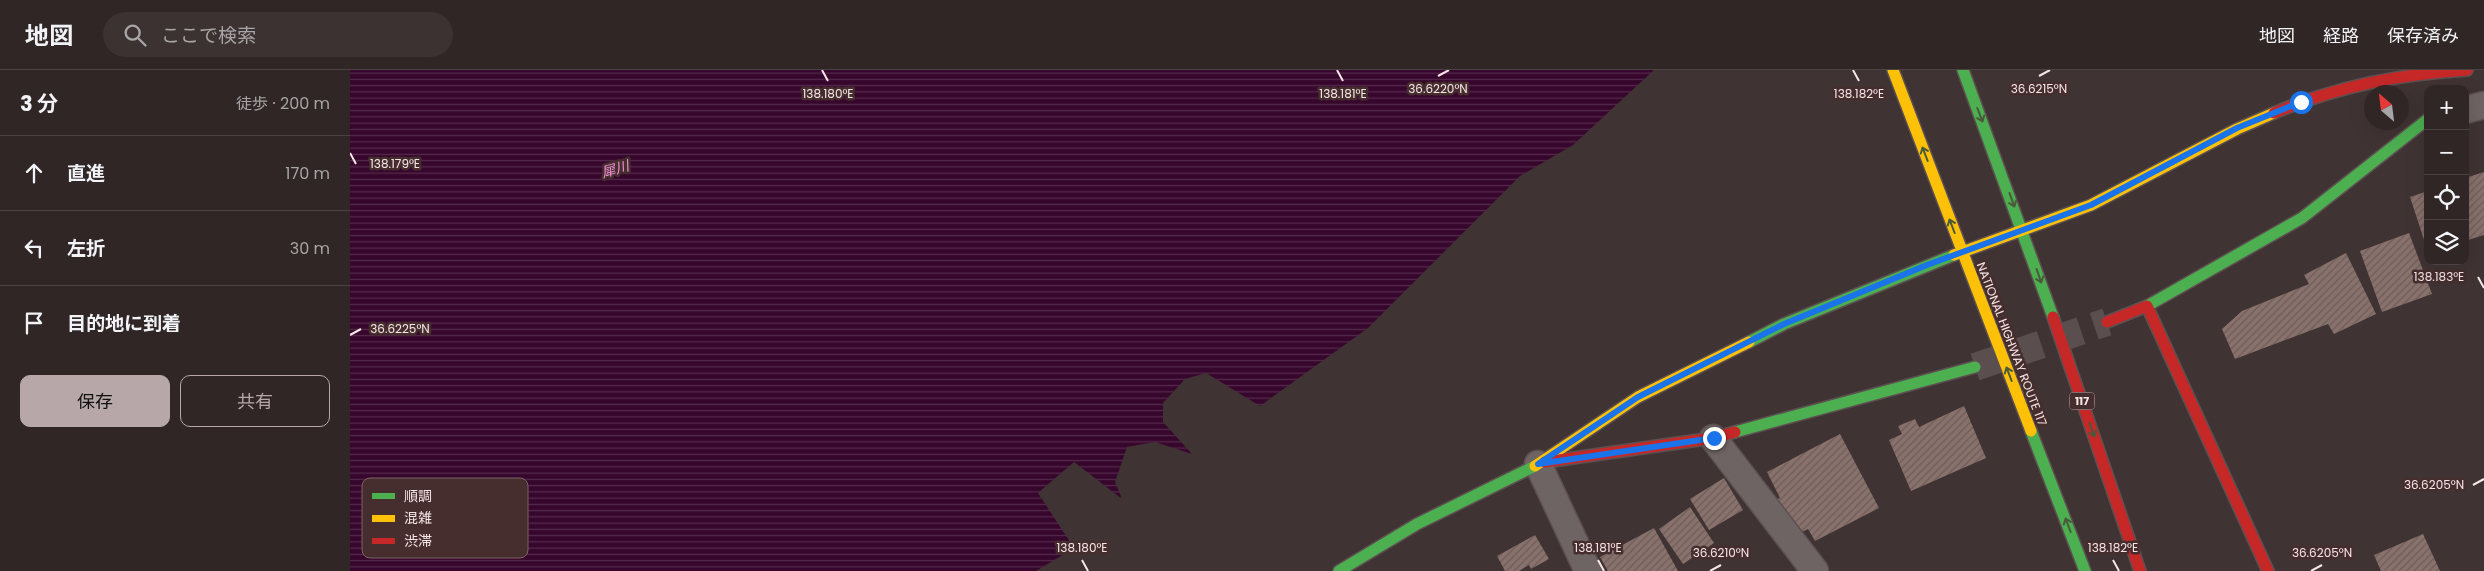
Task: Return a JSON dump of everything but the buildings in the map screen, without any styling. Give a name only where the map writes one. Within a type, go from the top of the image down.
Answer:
[{"type":"main road","name":"NATIONAL HIGHWAY ROUTE 117","points":[[1893,70],[2085,571]]},
{"type":"main road","name":"117","points":[[1963,70],[2023,230],[2140,571]]},
{"type":"main road","points":[[1339,571],[1417,524],[1538,464],[1638,397],[1775,329],[1962,252],[2091,205],[2237,128],[2301,102],[2356,85],[2429,72],[2467,70]]},
{"type":"main road","points":[[2108,322],[2147,306],[2302,218],[2424,121]]},
{"type":"main road","points":[[2147,306],[2268,571]]},
{"type":"main road","points":[[1538,464],[1714,438],[1975,367]]},
{"type":"street","points":[[2469,109],[2484,105]]},
{"type":"street","points":[[1714,438],[1815,571]]},
{"type":"street","points":[[1538,464],[1588,571]]},
{"type":"water","name":"犀川","points":[[350,70],[1654,70],[1573,145],[1520,176],[1368,328],[1260,406],[1206,373],[1185,379],[1163,403],[1163,422],[1192,454],[1155,442],[1127,447],[1115,482],[1122,499],[1074,462],[1038,493],[1074,548],[1036,571],[350,571]]},
{"type":"tunnel","points":[[1975,367],[2107,322]]},
{"type":"traffic: fast","points":[[1963,70],[2053,317]]},
{"type":"traffic: fast","points":[[2147,306],[2302,218],[2424,122]]},
{"type":"traffic: fast","points":[[1749,342],[1784,324],[1954,255]]},
{"type":"traffic: fast","points":[[1735,432],[1975,367]]},
{"type":"traffic: fast","points":[[2031,431],[2085,571]]},
{"type":"traffic: fast","points":[[1339,571],[1417,524],[1535,466]]},
{"type":"traffic: slow","points":[[1893,70],[2031,431]]},
{"type":"traffic: slow","points":[[1954,255],[2091,205],[2237,129],[2274,113]]},
{"type":"traffic: slow","points":[[1535,466],[1638,397],[1749,342]]},
{"type":"traffic: jam","points":[[2274,113],[2320,96],[2368,83],[2417,75],[2467,70]]},
{"type":"traffic: jam","points":[[2107,322],[2147,306],[2268,571]]},
{"type":"traffic: jam","points":[[2053,317],[2140,571]]},
{"type":"traffic: jam","points":[[1545,462],[1713,438],[1735,432]]},
{"type":"route","points":[[1714,438],[1538,464],[1638,397],[1784,324],[1927,265],[2091,205],[2237,128],[2301,102]]}]
